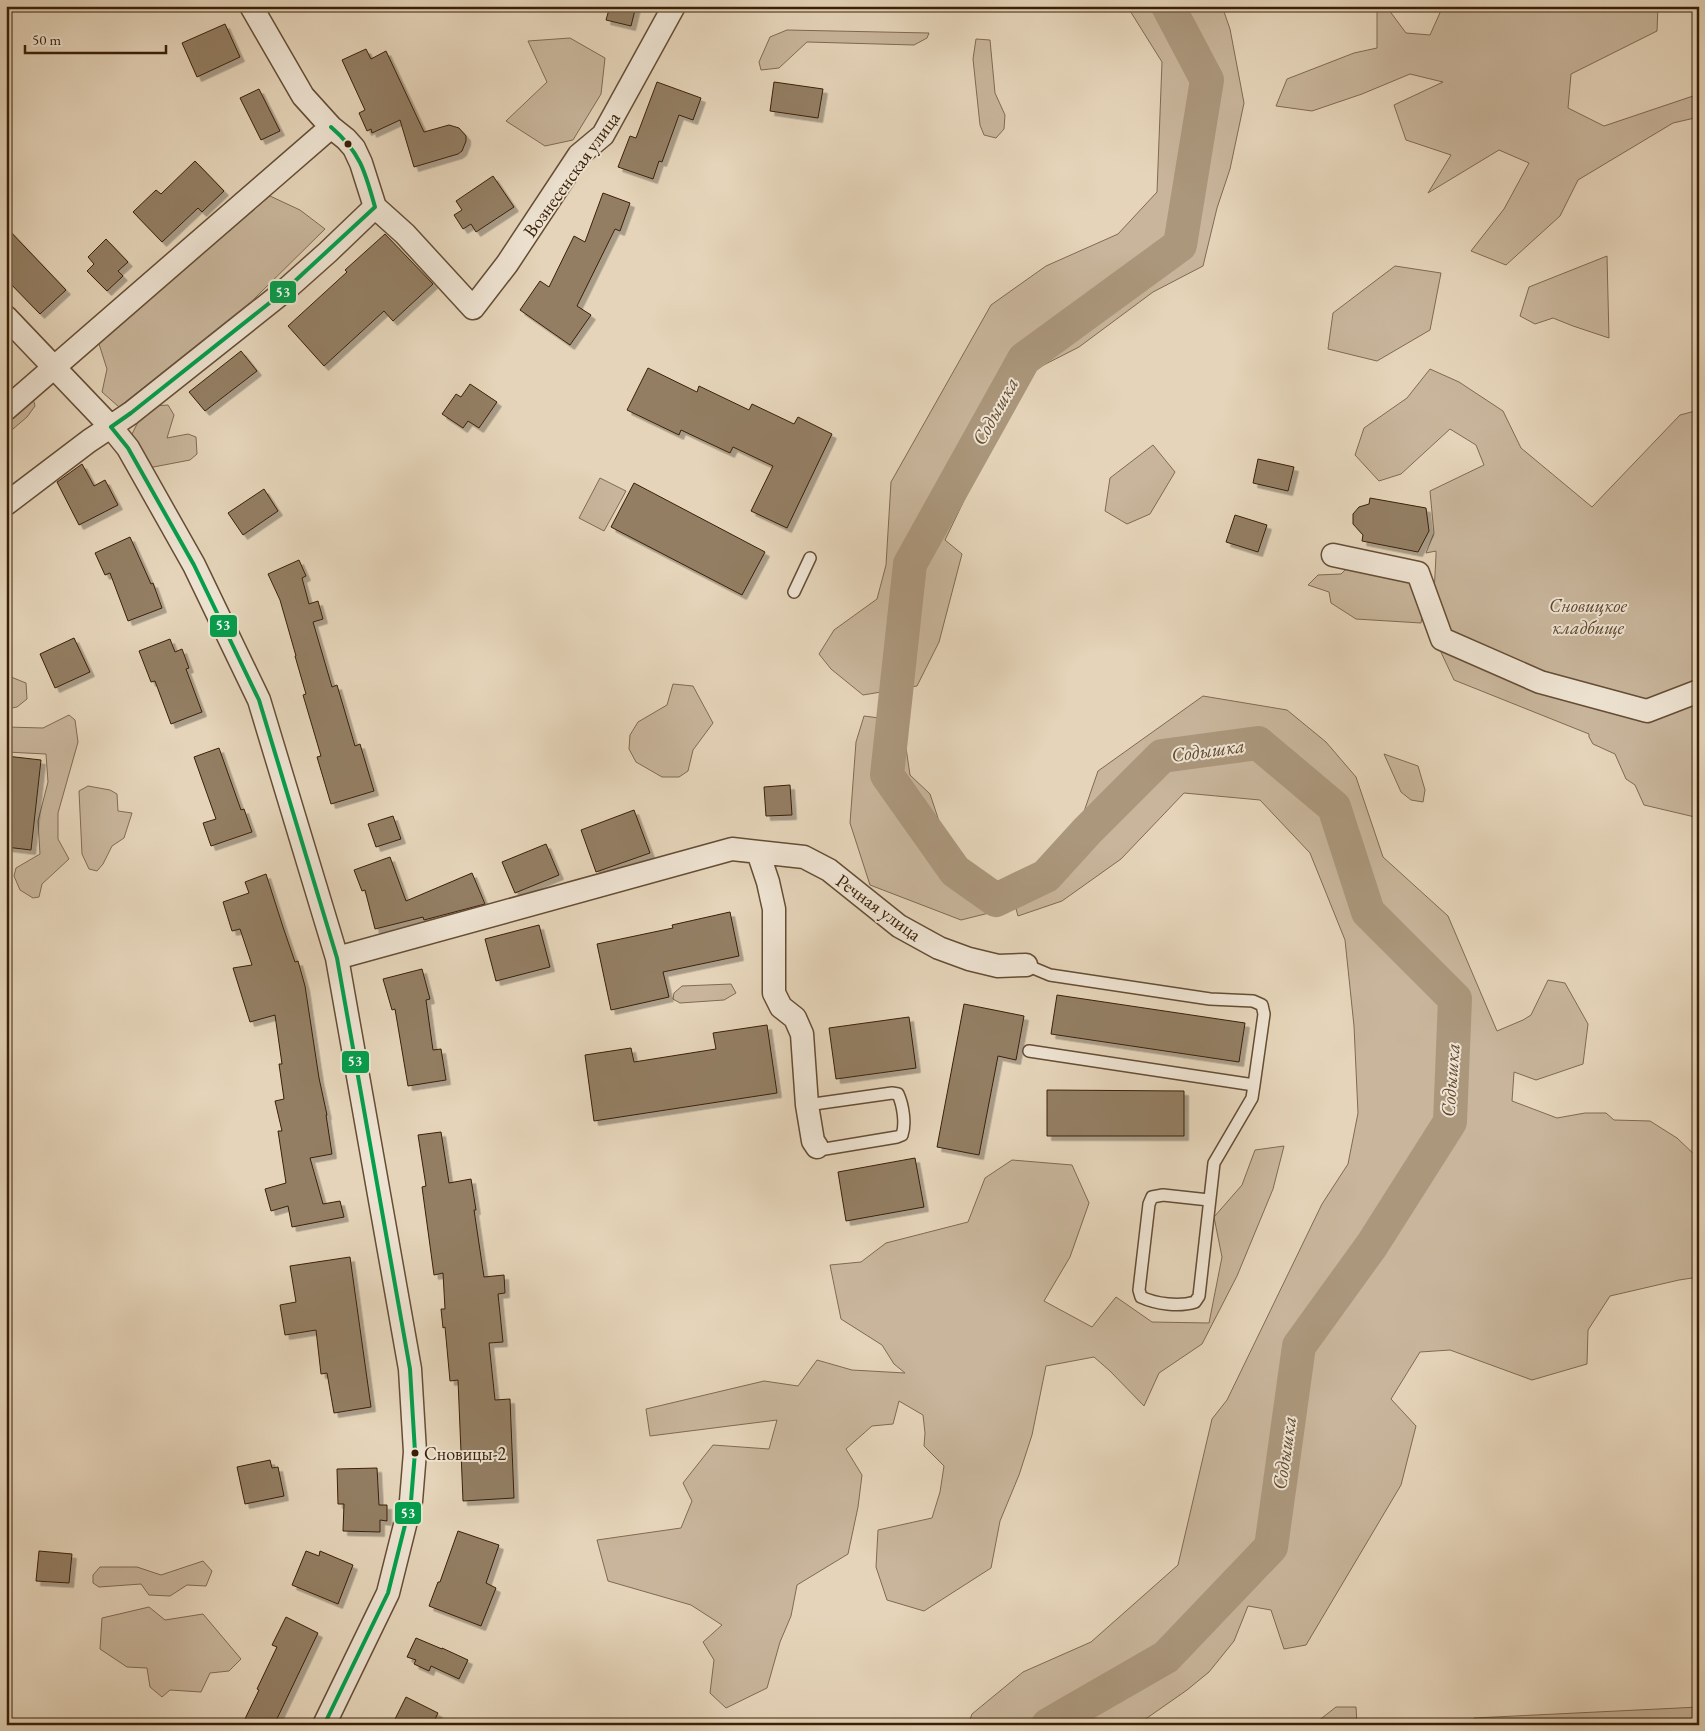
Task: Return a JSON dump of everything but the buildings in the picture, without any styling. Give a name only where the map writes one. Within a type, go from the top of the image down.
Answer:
[{"type":"street","points":[[6,504],[131,413],[282,293],[375,207],[361,163],[354,148],[346,138],[331,127],[303,96],[251,6]]},
{"type":"street","name":"Вознесенская улица","points":[[375,207],[405,234],[473,308],[507,264],[579,155],[603,135],[674,6]]},
{"type":"street","points":[[6,410],[331,127]]},
{"type":"street","points":[[6,317],[128,448],[194,565],[259,700],[337,958],[410,1369],[415,1452],[412,1501],[388,1593],[324,1725]]},
{"type":"street","points":[[1333,556],[1418,573],[1442,639],[1540,682],[1647,711],[1699,691]]},
{"type":"street","name":"Речная улица","points":[[337,958],[732,849],[804,856],[829,870],[898,926],[939,948],[969,959],[998,966],[1026,965]]},
{"type":"street","points":[[758,852],[768,882],[774,909],[774,993],[781,1007],[795,1018],[802,1034],[807,1105],[813,1141],[818,1147]]},
{"type":"lane","points":[[794,592],[810,558]]},
{"type":"lane","points":[[1026,965],[1050,975],[1210,999],[1253,1001],[1262,1005],[1264,1014],[1252,1098],[1214,1163],[1199,1296],[1195,1302],[1186,1305],[1149,1301],[1141,1297],[1139,1290],[1149,1204],[1152,1197],[1163,1195],[1209,1200]]},
{"type":"lane","points":[[1029,1051],[1254,1085]]},
{"type":"lane","points":[[807,1105],[892,1093],[898,1094],[901,1100],[904,1129],[902,1134],[897,1137],[825,1149],[818,1147]]},
{"type":"green space","points":[[1127,6],[1222,6],[1230,29],[1244,103],[1230,169],[1217,208],[1203,266],[1153,292],[1079,347],[1032,371],[983,461],[945,540],[962,554],[939,642],[917,686],[863,695],[831,669],[819,654],[834,630],[877,599],[886,565],[891,482],[991,305],[1046,266],[1118,234],[1157,192],[1162,62]]},
{"type":"green space","points":[[1377,6],[1386,6],[1406,33],[1430,35],[1443,6],[1658,6],[1657,31],[1571,74],[1568,108],[1604,126],[1699,94],[1699,117],[1673,123],[1578,180],[1560,216],[1506,265],[1471,251],[1504,209],[1529,163],[1499,150],[1428,193],[1451,155],[1406,140],[1394,105],[1443,82],[1410,74],[1362,94],[1312,111],[1276,106],[1287,79],[1354,53],[1377,48]]},
{"type":"green space","points":[[787,30],[929,33],[927,38],[914,45],[807,42],[779,68],[761,70],[759,62],[770,37]]},
{"type":"green space","points":[[570,38],[605,58],[601,94],[573,140],[545,146],[506,121],[547,82],[528,41]]},
{"type":"green space","points":[[976,39],[990,40],[995,93],[1005,115],[1004,129],[996,138],[984,135],[980,125],[973,59]]},
{"type":"green space","points":[[270,196],[300,210],[325,229],[253,300],[119,407],[102,392],[107,369],[99,344],[117,326]]},
{"type":"green space","points":[[1607,256],[1609,338],[1553,318],[1535,324],[1520,316],[1529,287]]},
{"type":"green space","points":[[1395,266],[1441,273],[1430,330],[1377,361],[1328,349],[1333,313]]},
{"type":"green space","name":"Сновицкое кладбище","points":[[1430,369],[1459,382],[1503,411],[1521,448],[1592,507],[1680,415],[1699,410],[1699,818],[1644,805],[1635,785],[1626,779],[1615,754],[1593,744],[1589,734],[1454,680],[1432,633],[1436,551],[1426,553],[1434,533],[1430,491],[1484,465],[1476,445],[1450,429],[1401,474],[1379,481],[1355,455],[1364,428],[1407,398]]},
{"type":"green space","points":[[31,390],[35,406],[27,417],[6,435],[6,412]]},
{"type":"green space","points":[[168,405],[174,415],[167,438],[188,434],[196,437],[197,454],[190,460],[143,469],[132,434],[138,422],[153,406]]},
{"type":"green space","points":[[1153,445],[1175,472],[1150,514],[1127,524],[1105,511],[1110,478]]},
{"type":"green space","points":[[600,478],[626,491],[604,531],[579,518]]},
{"type":"green space","points":[[1349,566],[1411,573],[1426,597],[1421,623],[1356,619],[1331,603],[1329,592],[1308,585],[1318,575],[1341,574]]},
{"type":"green space","points":[[6,675],[26,683],[27,699],[17,707],[6,709]]},
{"type":"green space","points":[[673,684],[693,686],[713,723],[693,750],[688,771],[679,777],[662,777],[636,762],[629,749],[630,735],[638,722],[667,705]]},
{"type":"green space","points":[[1203,696],[1287,710],[1326,742],[1356,777],[1383,857],[1448,916],[1497,1031],[1531,1015],[1548,980],[1565,983],[1588,1024],[1583,1064],[1536,1080],[1514,1072],[1512,1101],[1557,1118],[1585,1113],[1606,1113],[1614,1120],[1650,1121],[1677,1138],[1699,1159],[1699,1277],[1610,1296],[1588,1330],[1587,1364],[1532,1380],[1450,1350],[1420,1352],[1391,1399],[1416,1426],[1401,1485],[1306,1645],[1284,1649],[1271,1610],[1248,1606],[1234,1641],[1209,1672],[1137,1725],[968,1725],[972,1714],[1023,1672],[1091,1642],[1178,1565],[1212,1419],[1227,1400],[1322,1204],[1348,1164],[1358,1113],[1354,1026],[1345,940],[1310,853],[1260,800],[1184,793],[1121,859],[1062,901],[1018,916],[1014,901],[1059,884],[1098,771]]},
{"type":"green space","points":[[69,715],[75,720],[78,742],[58,813],[58,839],[69,859],[42,884],[39,897],[33,898],[20,890],[14,876],[16,868],[40,854],[38,821],[48,782],[46,754],[6,752],[6,727],[43,728]]},
{"type":"green space","points":[[864,716],[902,721],[910,775],[930,794],[942,830],[997,911],[961,920],[870,885],[850,823],[856,742]]},
{"type":"green space","points":[[1384,754],[1418,766],[1425,790],[1423,802],[1411,800],[1401,792]]},
{"type":"green space","points":[[88,786],[110,790],[117,794],[118,811],[132,813],[124,838],[112,846],[103,864],[97,871],[89,869],[82,854],[79,791]]},
{"type":"green space","points":[[731,984],[736,993],[724,1000],[680,1003],[673,999],[674,993],[682,986]]},
{"type":"green space","points":[[1284,1146],[1273,1189],[1237,1276],[1202,1344],[1159,1373],[1144,1406],[1094,1357],[1046,1366],[1032,1435],[1019,1475],[1000,1521],[991,1568],[924,1611],[887,1600],[876,1567],[878,1530],[932,1518],[940,1492],[944,1466],[924,1446],[923,1415],[899,1401],[893,1424],[872,1426],[846,1449],[862,1475],[858,1507],[848,1554],[797,1585],[791,1616],[780,1642],[767,1688],[726,1708],[710,1693],[714,1660],[703,1642],[722,1625],[691,1605],[608,1581],[597,1540],[681,1528],[692,1501],[683,1483],[713,1445],[769,1449],[777,1420],[650,1436],[646,1409],[764,1381],[798,1386],[817,1360],[852,1370],[905,1373],[894,1364],[882,1345],[841,1319],[830,1265],[861,1262],[886,1243],[968,1222],[985,1178],[1012,1160],[1072,1165],[1089,1203],[1070,1257],[1044,1301],[1092,1327],[1116,1297],[1152,1322],[1209,1323],[1222,1257],[1214,1217],[1242,1185],[1255,1150]]},
{"type":"green space","points":[[203,1561],[212,1571],[206,1586],[187,1585],[170,1596],[149,1595],[141,1584],[99,1587],[93,1583],[93,1575],[100,1567],[137,1567],[161,1575]]},
{"type":"green space","points":[[149,1607],[165,1620],[203,1614],[241,1659],[229,1671],[210,1673],[201,1692],[170,1690],[162,1697],[150,1687],[147,1668],[127,1667],[100,1649],[102,1618]]},
{"type":"green space","points":[[1336,1707],[1356,1707],[1357,1725],[1313,1725]]},
{"type":"green space","points":[[1699,1707],[1699,1725],[1471,1725],[1474,1718]]},
{"type":"waterway","name":"Содышка","points":[[1048,1725],[1166,1657],[1271,1547],[1299,1346],[1372,1245],[1450,1122],[1455,999],[1368,912],[1334,807],[1258,743],[1162,756],[1087,831],[1046,876],[996,900],[955,871],[887,775],[910,564],[1024,359],[1180,245],[1207,80],[1168,6]]},
{"type":"transit line","name":"53","points":[[111,427],[282,293],[375,207],[360,163],[349,145],[331,127]]},
{"type":"transit line","name":"53","points":[[111,427],[128,448],[194,565],[259,700],[337,958],[410,1369],[415,1452],[411,1501],[388,1593],[324,1725]]},
{"type":"place","name":"Сновицы-2","points":[[415,1453]]}]
